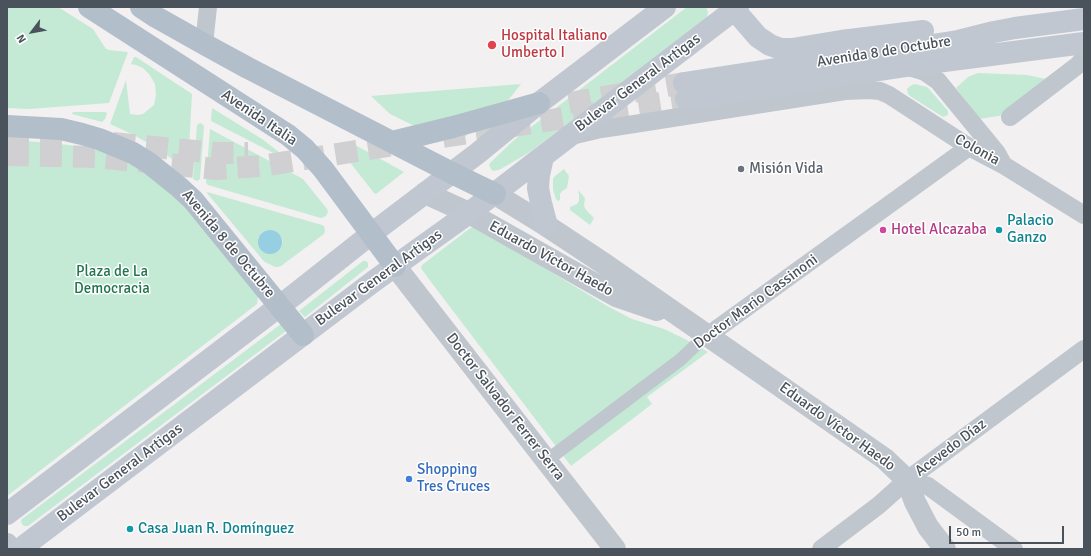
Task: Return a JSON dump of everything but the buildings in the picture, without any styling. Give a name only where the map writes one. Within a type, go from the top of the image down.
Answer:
[{"type":"main road","name":"Avenida Italia","points":[[89,7],[288,135],[305,148],[323,169],[395,266]]},
{"type":"main road","points":[[141,7],[204,44],[495,194]]},
{"type":"main road","points":[[7,514],[280,306],[371,234],[452,173],[539,103],[665,7]]},
{"type":"main road","points":[[735,8],[758,37],[770,45],[781,49],[792,50],[841,41],[952,28],[994,32]]},
{"type":"main road","name":"Bulevar General Artigas","points":[[20,549],[395,266],[495,194],[735,8]]},
{"type":"main road","name":"Avenida 8 de Octubre","points":[[1082,20],[994,32],[958,41],[685,91],[904,66],[1084,43]]},
{"type":"main road","points":[[392,142],[539,103]]},
{"type":"main road","name":"Avenida 8 de Octubre","points":[[7,126],[61,129],[82,134],[126,150],[149,163],[193,200],[303,335]]},
{"type":"main road","points":[[543,157],[538,188],[547,226]]},
{"type":"street","points":[[204,44],[208,7]]},
{"type":"street","points":[[1082,20],[1084,43]]},
{"type":"street","points":[[1010,117],[1078,65],[1083,58],[1084,53]]},
{"type":"street","name":"Avenida 8 de Octubre","points":[[904,66],[925,72],[938,81],[997,153],[1005,166]]},
{"type":"street","name":"Colonia","points":[[568,137],[623,125],[845,91],[880,91],[889,95],[969,147],[1005,166],[1084,215]]},
{"type":"street","name":"Doctor Mario Cassinoni","points":[[546,461],[680,360],[696,344],[969,147]]},
{"type":"street","name":"Eduardo Víctor Haedo","points":[[425,193],[469,213],[616,296],[680,317]]},
{"type":"street","name":"Eduardo Víctor Haedo","points":[[495,194],[547,226],[885,459],[907,480],[928,486],[1014,549]]},
{"type":"street","name":"Doctor Salvador Ferrer Serra","points":[[395,266],[615,549]]},
{"type":"street","name":"Acevedo Díaz","points":[[821,549],[879,505],[907,480],[1084,349]]},
{"type":"street","points":[[907,480],[915,502],[928,527],[945,549]]},
{"type":"street","points":[[7,544],[11,549]]},
{"type":"green space","points":[[7,7],[58,7],[93,29],[106,49],[127,52],[128,53],[109,103],[29,109],[7,108]]},
{"type":"green space","points":[[687,7],[706,7],[708,12],[707,18],[530,152],[499,170],[493,171],[491,169],[489,165],[490,163],[513,141]]},
{"type":"green space","points":[[134,57],[192,94],[187,168],[184,168],[160,150],[134,135],[110,124],[126,80],[130,114],[143,114],[154,105],[156,95],[155,84],[143,68],[131,64]]},
{"type":"green space","points":[[978,73],[1027,75],[1051,80],[1005,115],[979,119],[956,88],[968,77]]},
{"type":"green space","points":[[521,84],[502,108],[458,142],[454,143],[449,143],[390,114],[371,96]]},
{"type":"green space","points":[[915,84],[927,87],[948,111],[948,115],[943,117],[910,96],[907,89]]},
{"type":"green space","points":[[212,108],[262,139],[287,160],[211,121]]},
{"type":"green space","points":[[73,112],[107,113],[102,122],[72,114]]},
{"type":"green space","points":[[200,123],[204,126],[200,179],[197,181],[193,179],[197,125]]},
{"type":"green space","points":[[210,129],[303,179],[327,209],[328,212],[326,216],[321,218],[208,185],[206,181]]},
{"type":"green space","name":"Plaza de La Democracia","points":[[17,140],[69,145],[124,156],[171,189],[258,296],[257,304],[7,496],[7,141]]},
{"type":"green space","points":[[352,145],[357,146],[404,172],[376,194],[374,193],[345,156],[347,147]]},
{"type":"green space","points":[[564,169],[569,176],[567,188],[562,191],[560,194],[560,200],[558,201],[553,190],[553,179]]},
{"type":"green space","points":[[579,191],[585,198],[584,206],[586,210],[594,218],[590,225],[570,210],[570,207],[577,204],[579,201]]},
{"type":"green space","points":[[207,193],[322,225],[324,226],[324,234],[281,266],[275,267],[262,259]],"holes":[[[269,230],[280,235],[283,242],[258,241],[263,232]]]},
{"type":"green space","points":[[475,226],[609,307],[632,319],[664,329],[708,352],[647,397],[652,404],[571,466],[421,268],[422,265]]},
{"type":"green space","points":[[363,261],[368,263],[368,267],[305,317],[299,311]]},
{"type":"green space","points":[[281,324],[286,331],[28,526],[24,526],[22,524],[22,519]]},
{"type":"water","points":[[270,230],[279,233],[282,242],[279,251],[270,254],[261,251],[258,242],[261,233]]},
{"type":"tunnel","points":[[569,103],[684,83]]},
{"type":"tunnel","points":[[443,137],[686,99]]},
{"type":"tunnel","points":[[7,138],[65,139]]},
{"type":"tunnel","points":[[113,143],[216,153],[248,153]]},
{"type":"tunnel","points":[[7,155],[96,157],[216,169],[261,166],[407,143]]},
{"type":"place","name":"Hospital Italiano Umberto I","points":[[492,45]]},
{"type":"place","name":"Misión Vida","points":[[741,169]]},
{"type":"place","name":"Hotel Alcazaba","points":[[883,230]]},
{"type":"place","name":"Palacio Ganzo","points":[[999,230]]},
{"type":"place","name":"Shopping Tres Cruces","points":[[409,479]]},
{"type":"place","name":"Casa Juan R. Domínguez","points":[[130,529]]}]
